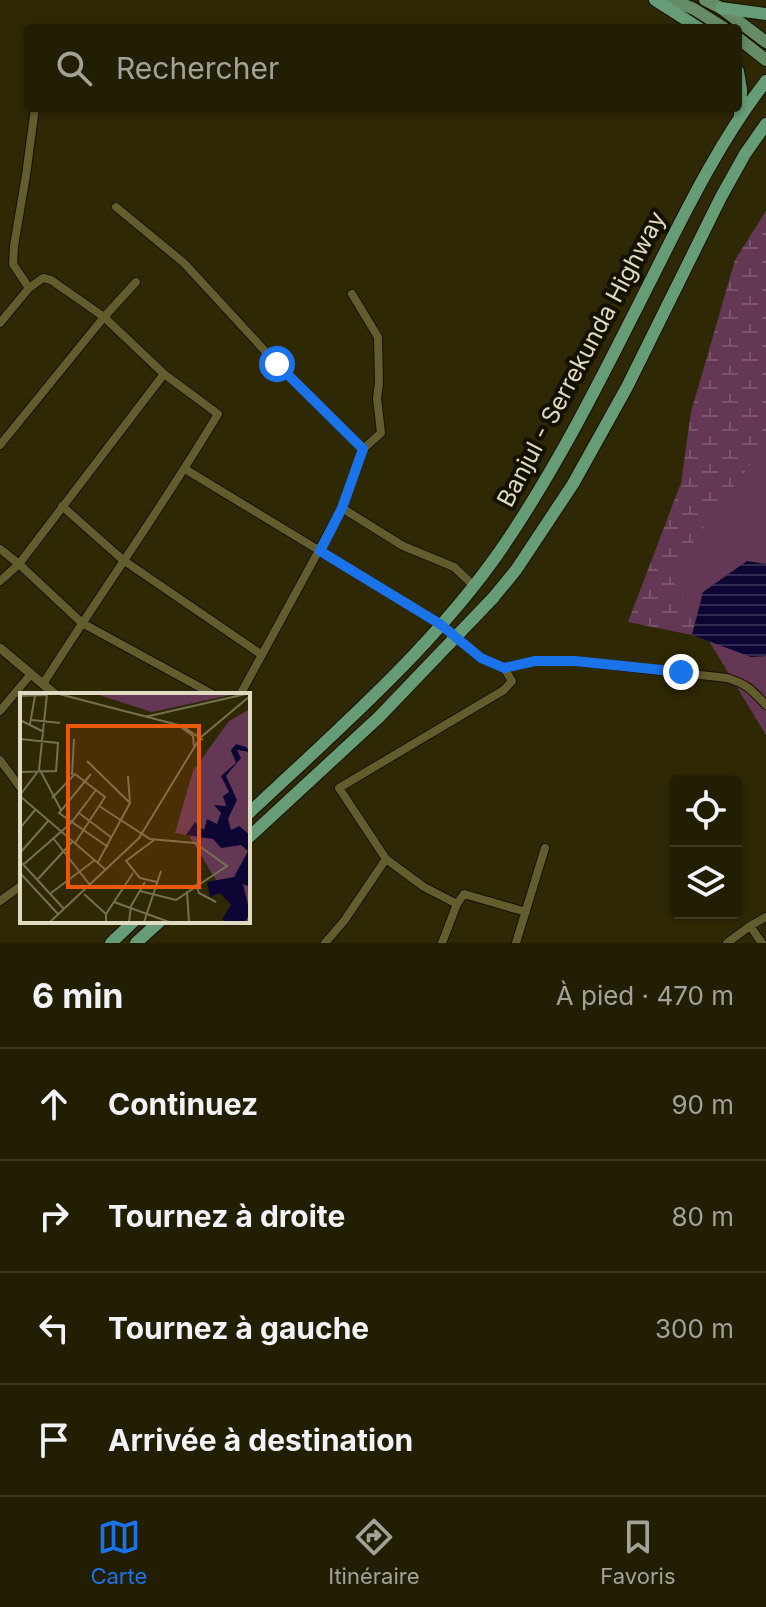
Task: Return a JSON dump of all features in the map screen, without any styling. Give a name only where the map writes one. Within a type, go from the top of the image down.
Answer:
[{"type":"highway","points":[[655,0],[693,24]]},
{"type":"highway","points":[[721,8],[766,14]]},
{"type":"highway","name":"Banjul - Serrekunda Highway","points":[[250,812],[416,652],[474,586],[503,547],[555,463],[696,190],[766,81]]},
{"type":"highway","points":[[740,112],[740,118]]},
{"type":"highway","name":"Banjul - Serrekunda Highway","points":[[250,836],[379,717],[516,570],[573,484],[627,387],[721,197],[766,124]]},
{"type":"highway","points":[[111,943],[129,923]]},
{"type":"highway","points":[[136,943],[158,923]]},
{"type":"main road","points":[[672,0],[718,24]]},
{"type":"main road","points":[[705,0],[721,8],[766,42]]},
{"type":"main road","points":[[742,41],[766,60]]},
{"type":"street","points":[[29,288],[13,264],[34,112]]},
{"type":"street","points":[[116,207],[184,263],[277,364],[363,449]]},
{"type":"street","points":[[0,323],[29,288],[43,278],[51,280],[104,317],[164,374],[218,414],[43,684]]},
{"type":"street","points":[[0,445],[136,282]]},
{"type":"street","points":[[241,693],[342,508],[363,449],[381,433],[377,398],[378,337],[352,294]]},
{"type":"street","points":[[0,581],[19,564],[164,374]]},
{"type":"street","points":[[185,469],[440,624],[481,658],[504,668],[512,681],[504,690],[339,788],[386,859],[424,887],[457,904]]},
{"type":"street","points":[[62,506],[123,560],[262,655]]},
{"type":"street","points":[[342,508],[403,546],[454,567],[474,586]]},
{"type":"street","points":[[0,549],[82,623],[210,693]]},
{"type":"street","points":[[0,648],[54,693]]},
{"type":"street","points":[[504,668],[535,661],[575,661],[727,678],[743,682],[766,705]]},
{"type":"street","points":[[0,711],[31,674]]},
{"type":"street","points":[[0,760],[20,787]]},
{"type":"street","points":[[516,943],[545,848]]},
{"type":"street","points":[[325,943],[344,921],[386,859]]},
{"type":"street","points":[[0,901],[20,886]]},
{"type":"street","points":[[442,943],[462,895],[526,912]]},
{"type":"street","points":[[727,943],[766,917]]},
{"type":"street","points":[[750,926],[762,943]]},
{"type":"green space","points":[[766,211],[766,564],[703,592],[692,635],[628,622],[681,483],[691,412],[735,260]]},
{"type":"green space","points":[[766,443],[766,735],[669,575]]},
{"type":"shaded area","points":[[747,561],[766,564],[766,656],[751,657],[692,635],[703,592]]},
{"type":"route","points":[[277,364],[363,449],[342,508],[320,551],[440,624],[481,658],[504,668],[535,661],[575,661],[681,672]]}]
